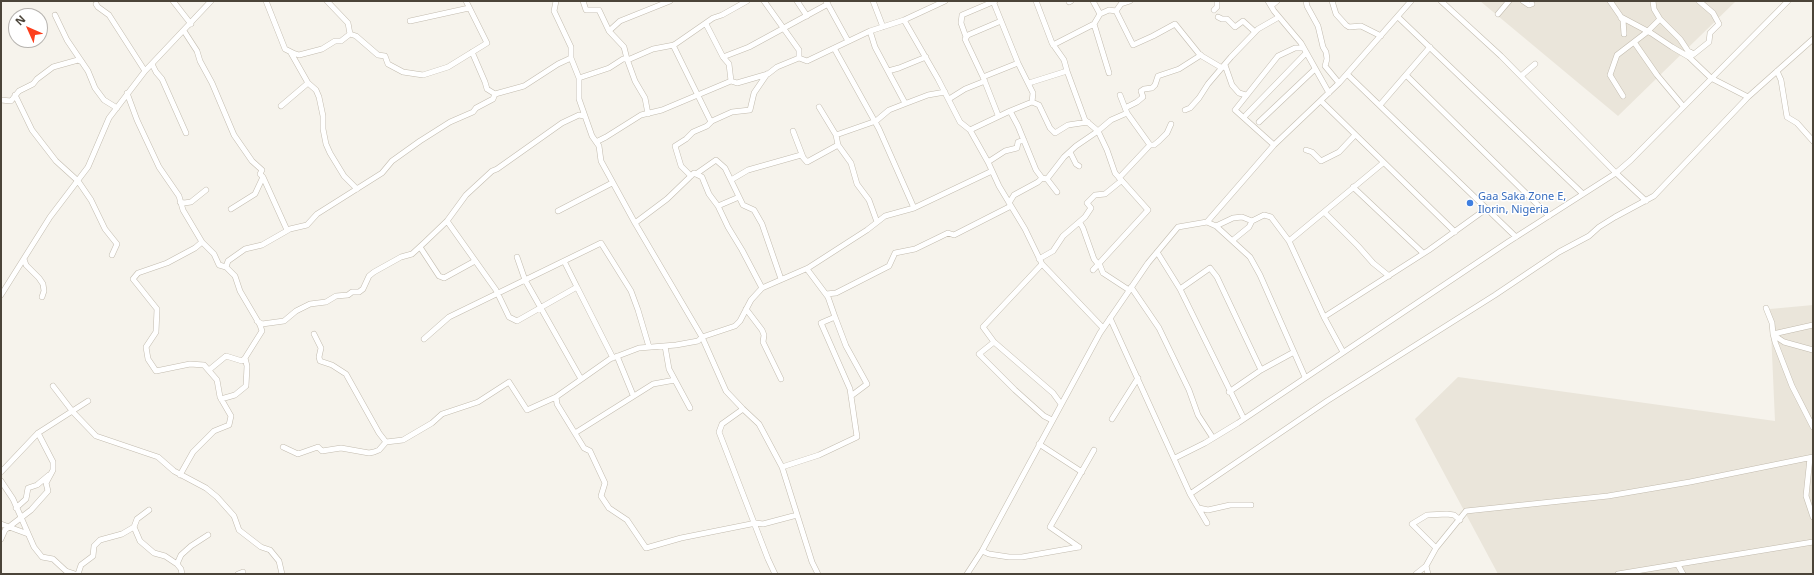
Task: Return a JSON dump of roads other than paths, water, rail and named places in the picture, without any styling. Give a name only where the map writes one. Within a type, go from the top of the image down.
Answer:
[{"type":"street","points":[[173,1],[190,24]]},
{"type":"street","points":[[1,295],[50,217],[88,167],[105,125],[127,93],[145,71],[211,1]]},
{"type":"street","points":[[266,1],[282,43],[285,49],[291,52],[304,54],[322,48],[335,41],[341,41],[350,34]]},
{"type":"street","points":[[326,1],[348,24],[350,34]]},
{"type":"street","points":[[350,34],[356,36],[378,55],[385,56],[388,64],[403,72],[423,75],[448,67],[487,43],[466,1]]},
{"type":"street","points":[[556,1],[554,11],[571,47],[571,58],[579,78],[579,99],[584,116],[599,146],[601,161],[612,183],[702,337],[726,390],[759,424],[782,467],[812,562],[818,574]]},
{"type":"street","points":[[583,1],[586,10],[599,10],[609,31],[624,47],[627,59],[645,98],[648,114]]},
{"type":"street","points":[[609,31],[620,21],[670,1]]},
{"type":"street","points":[[579,78],[610,68],[623,59],[630,59],[653,49],[673,45],[713,18],[722,15],[746,1]]},
{"type":"street","points":[[764,1],[799,50],[800,58]]},
{"type":"street","points":[[798,1],[807,16]]},
{"type":"street","points":[[873,1],[883,27]]},
{"type":"street","points":[[762,288],[718,206],[709,194],[702,177],[694,175],[681,166],[675,146],[686,139],[693,132],[707,126],[711,122],[732,112],[750,110],[754,93],[767,74],[777,66],[800,58],[807,61],[870,30],[904,20],[945,1]]},
{"type":"street","points":[[998,115],[984,79],[965,39],[966,37],[961,23],[962,15],[993,1],[1018,63],[1033,93],[1032,102]]},
{"type":"street","points":[[1036,1],[1053,45],[1064,60],[1077,99],[1088,122],[1098,131],[1107,150],[1115,173],[1148,210],[1093,270]]},
{"type":"street","points":[[1093,1],[1100,14]]},
{"type":"street","points":[[1116,11],[1121,4],[1130,1]]},
{"type":"street","points":[[1214,10],[1217,6],[1216,1]]},
{"type":"street","points":[[1277,1],[1270,4],[1303,48],[1329,94]]},
{"type":"street","points":[[1306,1],[1318,26],[1323,48],[1326,52],[1327,59],[1325,66],[1339,84]]},
{"type":"street","points":[[1332,1],[1336,14],[1346,25],[1349,27],[1361,26],[1381,36]]},
{"type":"street","points":[[1207,222],[1274,145],[1339,84],[1411,1]]},
{"type":"street","points":[[1441,1],[1521,76],[1616,173],[1646,201]]},
{"type":"street","points":[[1498,14],[1509,1]]},
{"type":"street","points":[[1522,1],[1529,5],[1532,4]]},
{"type":"street","points":[[1610,1],[1623,20],[1624,34]]},
{"type":"street","points":[[1653,1],[1654,9],[1660,19],[1680,39],[1688,51],[1711,78],[1748,97]]},
{"type":"street","points":[[1692,56],[1710,42],[1710,33],[1719,24],[1712,13],[1699,1]]},
{"type":"street","points":[[1175,458],[1244,419],[1516,237],[1616,173],[1631,160],[1788,1]]},
{"type":"street","points":[[723,57],[749,47],[807,16],[827,3],[848,42]]},
{"type":"street","points":[[96,4],[109,15],[145,71]]},
{"type":"street","points":[[410,21],[469,8]]},
{"type":"street","points":[[1053,45],[1094,24],[1100,14],[1108,10],[1116,11]]},
{"type":"street","points":[[1116,11],[1133,45],[1175,24],[1201,55],[1223,67],[1232,85],[1239,93],[1246,95]]},
{"type":"street","points":[[55,16],[67,40],[82,62],[95,88],[104,100],[117,108]]},
{"type":"street","points":[[1218,17],[1222,20],[1227,19],[1235,27],[1243,20],[1255,32]]},
{"type":"street","points":[[1185,110],[1190,108],[1199,98],[1223,67],[1255,32],[1279,17]]},
{"type":"street","points":[[1398,17],[1583,194]]},
{"type":"street","points":[[1621,17],[1651,33],[1672,47],[1692,56]]},
{"type":"street","points":[[1623,96],[1611,79],[1610,73],[1618,54],[1647,32],[1660,19]]},
{"type":"street","points":[[904,20],[926,57],[960,122],[970,130],[988,162],[999,186],[1025,229],[1040,261],[1104,328]]},
{"type":"street","points":[[966,37],[1001,22]]},
{"type":"street","points":[[706,24],[723,57],[729,64],[731,81]]},
{"type":"street","points":[[1094,24],[1109,73]]},
{"type":"street","points":[[870,30],[875,47],[905,104]]},
{"type":"street","points":[[184,31],[197,51],[200,61],[212,83],[234,135],[252,161],[262,170],[260,174],[263,177],[287,230]]},
{"type":"street","points":[[1190,494],[1327,401],[1495,295],[1554,255],[1589,236],[1615,217],[1654,196],[1748,97],[1813,39]]},
{"type":"street","points":[[1634,42],[1657,75],[1683,106]]},
{"type":"street","points":[[673,45],[711,122]]},
{"type":"street","points":[[1380,105],[1430,47]]},
{"type":"street","points":[[834,48],[875,122],[914,208]]},
{"type":"street","points":[[1274,145],[1235,110],[1278,56],[1295,48],[1303,48]]},
{"type":"street","points":[[291,52],[308,83],[314,87],[319,97],[323,116],[323,129],[326,144],[330,153],[344,176],[357,189]]},
{"type":"street","points":[[472,52],[487,89],[495,94],[524,86],[558,64],[571,58]]},
{"type":"street","points":[[73,61],[76,53]]},
{"type":"street","points":[[1246,115],[1306,53]]},
{"type":"street","points":[[826,294],[836,293],[889,266],[895,254],[915,249],[948,233],[954,235],[1010,205],[1014,195],[1044,178],[1070,152],[1137,102],[1142,97],[1141,91],[1152,88],[1155,85],[1158,76],[1179,69],[1201,55]]},
{"type":"street","points":[[888,71],[926,57]]},
{"type":"street","points":[[1,100],[11,101],[18,91],[33,84],[48,70],[73,61],[82,62]]},
{"type":"street","points":[[949,99],[984,79],[1018,63]]},
{"type":"street","points":[[152,64],[162,79],[186,133]]},
{"type":"street","points":[[1521,76],[1535,64]]},
{"type":"street","points":[[1259,122],[1315,68]]},
{"type":"street","points":[[1029,83],[1067,71]]},
{"type":"street","points":[[1777,71],[1781,80],[1787,117],[1797,122],[1813,141]]},
{"type":"street","points":[[596,142],[606,138],[641,115],[662,110],[731,81],[737,83],[767,74]]},
{"type":"street","points":[[1347,74],[1486,210],[1516,237]]},
{"type":"street","points":[[1406,75],[1549,216]]},
{"type":"street","points":[[281,106],[308,83]]},
{"type":"street","points":[[836,135],[875,122],[889,110],[928,95],[945,92]]},
{"type":"street","points":[[127,93],[137,120],[157,162],[183,210],[202,242],[214,254],[219,265],[226,267],[235,276],[240,291],[262,332],[242,361],[226,356],[209,370]]},
{"type":"street","points":[[226,267],[228,261],[245,248],[262,245],[287,230],[307,225],[317,214],[382,173],[392,161],[420,141],[450,122],[473,112],[476,108],[494,99],[495,94]]},
{"type":"street","points":[[15,95],[32,130],[56,161],[78,181],[91,200],[105,229],[117,244],[112,255]]},
{"type":"street","points":[[1120,95],[1126,110],[1150,145]]},
{"type":"street","points":[[1321,101],[1455,232]]},
{"type":"street","points":[[970,130],[998,115],[1032,102],[1039,105],[1050,128],[1055,133],[1068,125],[1088,122]]},
{"type":"street","points":[[818,107],[836,135],[838,145],[851,163],[857,184],[869,200],[877,222]]},
{"type":"street","points":[[1010,111],[1036,170],[1057,192]]},
{"type":"street","points":[[257,321],[262,324],[284,321],[296,311],[310,304],[326,302],[336,296],[348,295],[352,292],[359,292],[363,290],[369,276],[374,272],[401,257],[412,254],[420,247],[447,221],[466,195],[492,171],[497,170],[562,123],[579,115],[584,116]]},
{"type":"street","points":[[1061,404],[1053,393],[994,342],[983,327],[1040,261],[1053,251],[1064,236],[1080,223],[1091,208],[1087,203],[1095,196],[1101,196],[1109,192],[1150,145],[1154,145],[1163,137],[1171,124]]},
{"type":"street","points":[[793,131],[803,157],[807,162],[838,145]]},
{"type":"street","points":[[1306,150],[1312,152],[1321,162],[1340,152],[1355,135]]},
{"type":"street","points":[[988,162],[1005,151],[1017,148],[1018,142],[1024,140]]},
{"type":"street","points":[[1070,152],[1076,164],[1079,166]]},
{"type":"street","points":[[731,180],[748,170],[801,155],[803,157]]},
{"type":"street","points":[[635,223],[667,199],[694,175],[716,160],[725,168],[743,205],[754,210],[762,224],[781,279]]},
{"type":"street","points":[[1289,241],[1383,163]]},
{"type":"street","points":[[283,447],[298,454],[318,447],[322,450],[340,448],[370,453],[379,450],[386,442],[403,440],[432,423],[442,414],[478,402],[509,382],[527,410],[556,397],[615,357],[639,348],[698,341],[702,337],[735,326],[740,321],[755,295],[762,288],[807,269],[867,230],[885,216],[914,208],[992,171]]},
{"type":"street","points":[[232,209],[255,194],[263,177]]},
{"type":"street","points":[[558,211],[612,183]]},
{"type":"street","points":[[1354,187],[1423,254]]},
{"type":"street","points":[[180,202],[191,202],[206,190]]},
{"type":"street","points":[[718,206],[739,197]]},
{"type":"street","points":[[1324,317],[1423,254],[1486,210]]},
{"type":"street","points":[[1324,212],[1373,263],[1389,276]]},
{"type":"street","points":[[1233,240],[1249,226],[1252,221],[1264,215],[1271,218],[1289,241],[1324,317],[1343,352]]},
{"type":"street","points":[[1216,226],[1232,218],[1242,217],[1252,221]]},
{"type":"street","points":[[447,221],[498,294],[509,317],[513,320],[517,321],[523,319],[577,287]]},
{"type":"street","points":[[967,574],[982,551],[1052,420],[1110,318],[1130,288],[1178,227],[1207,222],[1216,226],[1250,256],[1260,275],[1305,377]]},
{"type":"street","points":[[1080,223],[1094,259],[1099,264],[1103,273],[1130,288],[1160,328],[1189,390],[1198,415],[1212,438]]},
{"type":"street","points":[[180,475],[193,452],[214,431],[229,425],[231,416],[221,399],[217,380],[204,365],[190,364],[156,371],[148,359],[146,347],[156,332],[157,309],[133,280],[138,273],[168,263],[195,248],[202,242]]},
{"type":"street","points":[[424,339],[450,318],[601,243],[630,291],[638,310],[649,348]]},
{"type":"street","points":[[420,247],[438,276],[444,278],[475,261]]},
{"type":"street","points":[[1157,252],[1180,289],[1220,368],[1229,392],[1244,419]]},
{"type":"street","points":[[517,257],[525,280],[581,379]]},
{"type":"street","points":[[24,259],[26,265],[39,278],[42,284],[44,291],[42,297]]},
{"type":"street","points":[[564,261],[615,357],[633,395]]},
{"type":"street","points":[[1180,289],[1210,268],[1217,277],[1261,370]]},
{"type":"street","points":[[807,269],[826,294],[846,346],[867,384],[851,396]]},
{"type":"street","points":[[1766,308],[1772,323],[1775,342],[1792,386],[1813,427]]},
{"type":"street","points":[[746,310],[762,330],[764,335],[763,342],[781,379]]},
{"type":"street","points":[[782,467],[819,454],[857,437],[850,389],[821,323],[835,317]]},
{"type":"street","points":[[1110,318],[1175,458],[1190,494],[1207,523]]},
{"type":"street","points":[[1774,334],[1813,325]]},
{"type":"street","points":[[314,334],[321,348],[319,357],[320,361],[332,365],[346,374],[375,427],[386,442]]},
{"type":"street","points":[[1774,334],[1784,342],[1813,350]]},
{"type":"street","points":[[994,342],[979,354],[1015,390],[1044,416],[1052,420]]},
{"type":"street","points":[[665,346],[669,369],[690,408]]},
{"type":"street","points":[[1229,392],[1261,370],[1294,352]]},
{"type":"street","points":[[221,399],[235,394],[246,386],[247,366],[245,358]]},
{"type":"street","points":[[1112,419],[1138,378]]},
{"type":"street","points":[[574,433],[653,384],[675,380]]},
{"type":"street","points":[[53,386],[73,412],[96,436],[158,457],[174,471],[206,488],[217,497],[234,516],[239,530],[249,536],[260,547],[270,550],[279,560],[282,574]]},
{"type":"street","points":[[556,397],[557,404],[574,433],[584,448],[590,451],[605,483],[601,496],[609,508],[627,520],[646,548],[681,538],[755,524],[763,524],[797,515]]},
{"type":"street","points":[[1,472],[38,433],[88,401]]},
{"type":"street","points":[[743,409],[722,424],[719,432],[775,574]]},
{"type":"street","points":[[1,539],[5,530],[31,510],[48,491],[46,483],[52,472],[53,462],[38,433]]},
{"type":"street","points":[[1039,444],[1082,472]]},
{"type":"street","points":[[982,551],[1009,558],[1079,547],[1050,527],[1094,450]]},
{"type":"street","points":[[1416,574],[1426,566],[1436,548],[1466,511],[1608,496],[1690,482],[1733,472],[1812,458],[1806,499],[1813,517]]},
{"type":"street","points":[[16,508],[26,498],[28,488],[37,485],[52,472]]},
{"type":"street","points":[[1,482],[16,508],[34,547],[42,557],[53,559],[66,571],[75,574]]},
{"type":"street","points":[[1806,499],[1813,500]]},
{"type":"street","points":[[1198,508],[1208,510],[1230,506],[1251,505]]},
{"type":"street","points":[[78,574],[81,565],[94,556],[94,546],[100,540],[122,534],[134,527],[137,519],[149,510]]},
{"type":"street","points":[[1436,548],[1412,524],[1427,515],[1454,515],[1460,520]]},
{"type":"street","points":[[1,524],[28,534]]},
{"type":"street","points":[[134,527],[140,541],[154,553],[165,556],[177,564],[181,569],[182,574]]},
{"type":"street","points":[[177,564],[181,555],[191,546],[208,535]]},
{"type":"street","points":[[1618,574],[1813,542]]},
{"type":"street","points":[[1678,565],[1683,574]]},
{"type":"street","points":[[1426,566],[1428,574]]},
{"type":"place","name":"Gaa Saka Zone E, Ilorin, Nigeria","points":[[1470,203]]}]
